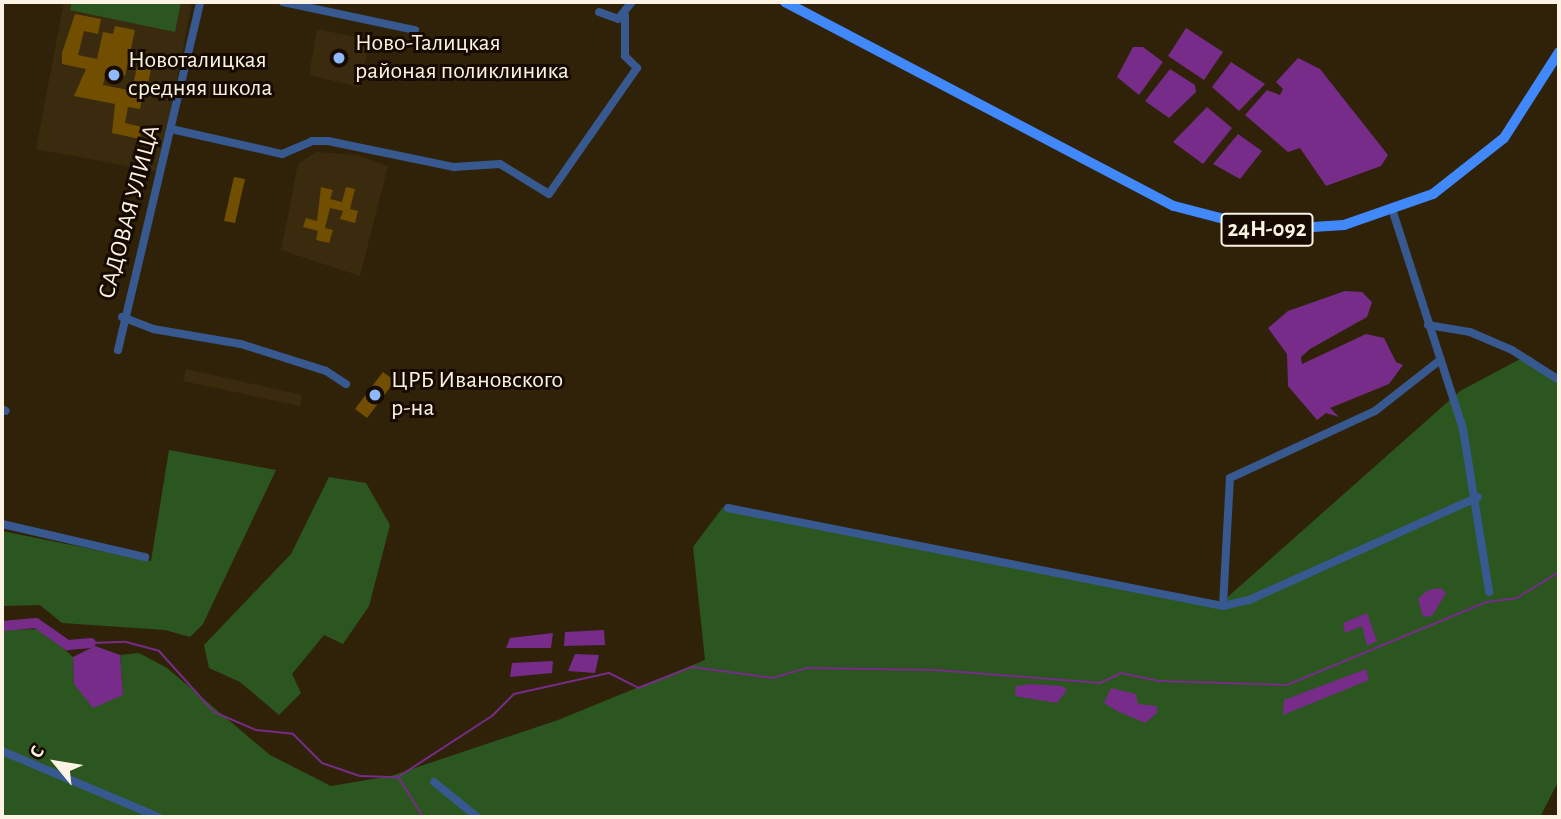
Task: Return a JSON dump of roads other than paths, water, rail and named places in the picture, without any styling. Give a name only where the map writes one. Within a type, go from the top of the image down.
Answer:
[{"type":"main road","name":"24Н-092","points":[[785,2],[1202,217],[1291,230],[1344,225],[1393,212],[1442,188],[1489,153],[1559,52]]},
{"type":"street","name":"САДОВАЯ УЛИЦА","points":[[118,350],[122,317],[171,129],[200,2]]},
{"type":"street","points":[[283,2],[415,30]]},
{"type":"street","points":[[171,129],[282,153],[312,141],[328,141],[454,167],[500,164],[549,194],[637,68],[625,57],[625,15],[632,2]]},
{"type":"street","points":[[598,12],[618,19],[625,15]]},
{"type":"street","points":[[1393,212],[1440,360],[1478,497],[1489,592]]},
{"type":"street","points":[[122,317],[153,330],[239,343],[326,371],[346,384]]},
{"type":"street","points":[[1428,325],[1470,332],[1512,350],[1559,380]]},
{"type":"street","points":[[1223,606],[1230,478],[1376,411],[1440,360]]},
{"type":"street","points":[[728,508],[1223,606],[1249,600],[1478,497]]},
{"type":"street","points":[[2,524],[145,557]]},
{"type":"street","points":[[2,751],[158,817]]},
{"type":"street","points":[[434,782],[477,817]]},
{"type":"waterway","points":[[91,643],[126,642],[159,651],[214,712],[256,730],[293,734],[322,763],[360,776],[398,777],[492,716],[514,694],[609,673],[638,688],[692,667],[772,678],[806,668],[936,670],[1100,683],[1121,673],[1160,681],[1287,685],[1486,602],[1517,598],[1559,572]]},
{"type":"waterway","points":[[2,626],[36,623],[68,645],[91,643]]},
{"type":"waterway","points":[[399,778],[423,817]]},
{"type":"place","name":"Ново-Талицкая районая поликлиника","points":[[339,58]]},
{"type":"place","name":"Новоталицкая средняя школа","points":[[114,75]]},
{"type":"place","name":"ЦРБ Ивановского р-на","points":[[375,395]]}]
